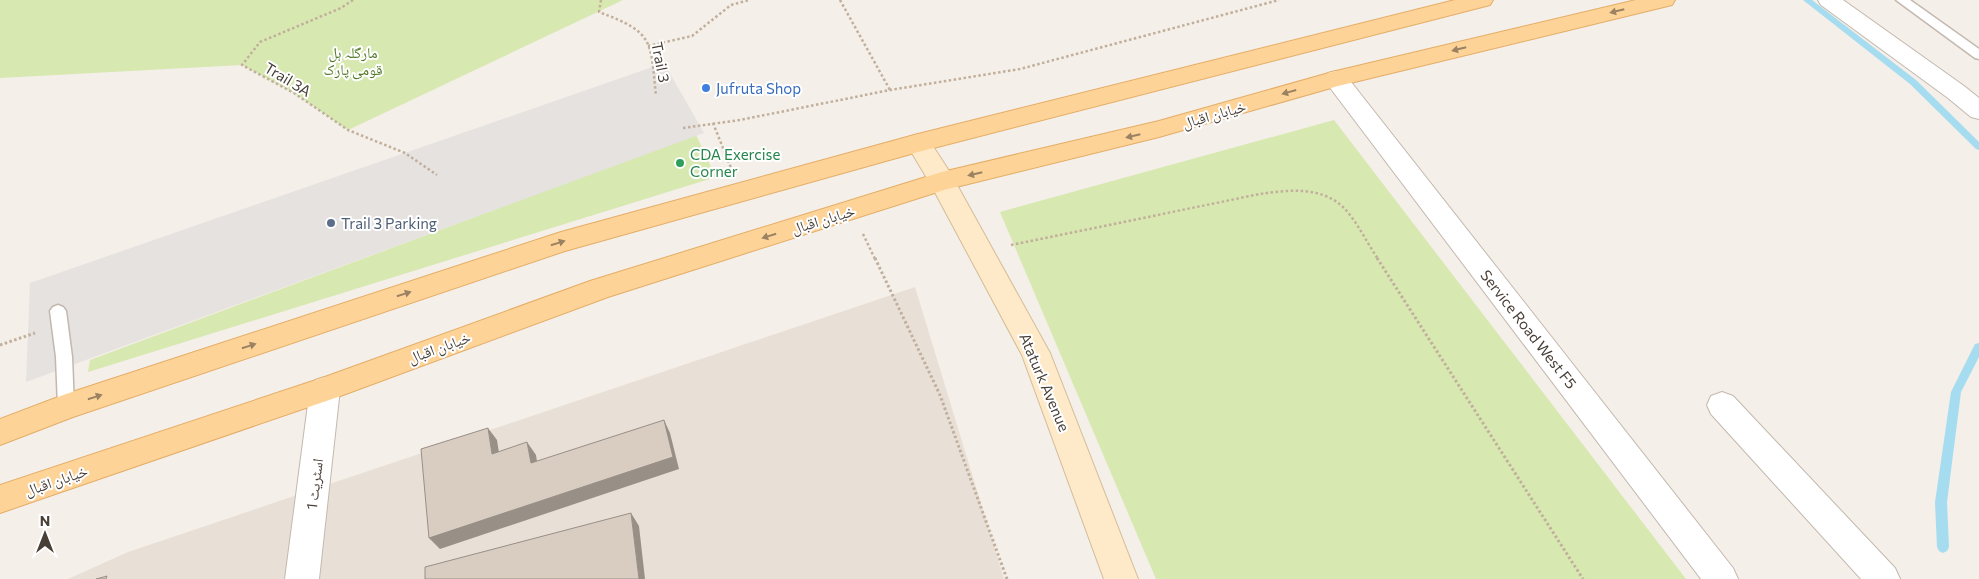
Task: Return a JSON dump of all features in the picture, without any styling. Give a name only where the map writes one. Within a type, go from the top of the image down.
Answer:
[{"type":"main road","points":[[0,432],[66,407],[561,242],[918,143],[1482,0]]},
{"type":"main road","name":"خیابان اقبال","points":[[0,499],[325,389],[600,289],[942,181],[1159,129],[1336,79],[1664,0]]},
{"type":"street","points":[[1829,0],[1956,92],[1979,111]]},
{"type":"street","name":"Service Road West F5","points":[[1336,79],[1721,579]]},
{"type":"street","name":"Ataturk Avenue","points":[[918,143],[942,181],[1036,353],[1121,579]]},
{"type":"street","name":"اسٹریٹ 1","points":[[302,579],[325,389]]},
{"type":"street","points":[[1722,405],[1883,579]]},
{"type":"lane","points":[[1902,0],[1979,55]]},
{"type":"lane","points":[[59,318],[64,357],[66,407]]},
{"type":"path","name":"Trail 3A","points":[[353,0],[341,8],[260,42],[242,65],[294,93],[348,130],[405,153],[437,175]]},
{"type":"path","name":"Trail 3","points":[[601,0],[599,12],[620,19],[644,35],[653,66],[656,96]]},
{"type":"path","points":[[648,46],[692,36],[731,5],[748,0]]},
{"type":"path","points":[[840,0],[890,90]]},
{"type":"path","points":[[683,128],[890,90],[1020,69],[1279,0]]},
{"type":"path","points":[[713,124],[740,192]]},
{"type":"path","points":[[980,251],[1291,189],[1320,194],[1334,201],[1341,205],[1360,232],[1583,579]]},
{"type":"path","points":[[851,210],[940,395],[1007,579]]},
{"type":"path","points":[[0,345],[59,318]]},
{"type":"shaded area","name":"Trail 3 Parking","points":[[664,63],[704,133],[26,382],[30,283]]},
{"type":"shaded area","points":[[915,287],[1004,579],[68,579],[128,552]]},
{"type":"green space","name":"مارگلہ ہل قومی پارک","points":[[0,0],[623,0],[348,130],[294,93],[242,65],[0,78]]},
{"type":"green space","points":[[1334,120],[1686,579],[1156,579],[1000,212]]},
{"type":"green space","points":[[696,135],[716,177],[88,372],[90,360]]},
{"type":"building","points":[[664,420],[673,457],[429,538],[421,449],[488,428],[492,454],[527,442],[531,463]]},
{"type":"building","points":[[631,513],[639,579],[425,579],[425,567]]},
{"type":"waterway","points":[[1807,0],[1913,82],[1979,147]]},
{"type":"waterway","points":[[1943,547],[1941,502],[1956,392],[1979,347]]},
{"type":"place","name":"Jufruta Shop","points":[[706,88]]},
{"type":"place","name":"CDA Exercise Corner","points":[[680,163]]},
{"type":"place","name":"Trail 3 Parking","points":[[331,223]]}]
